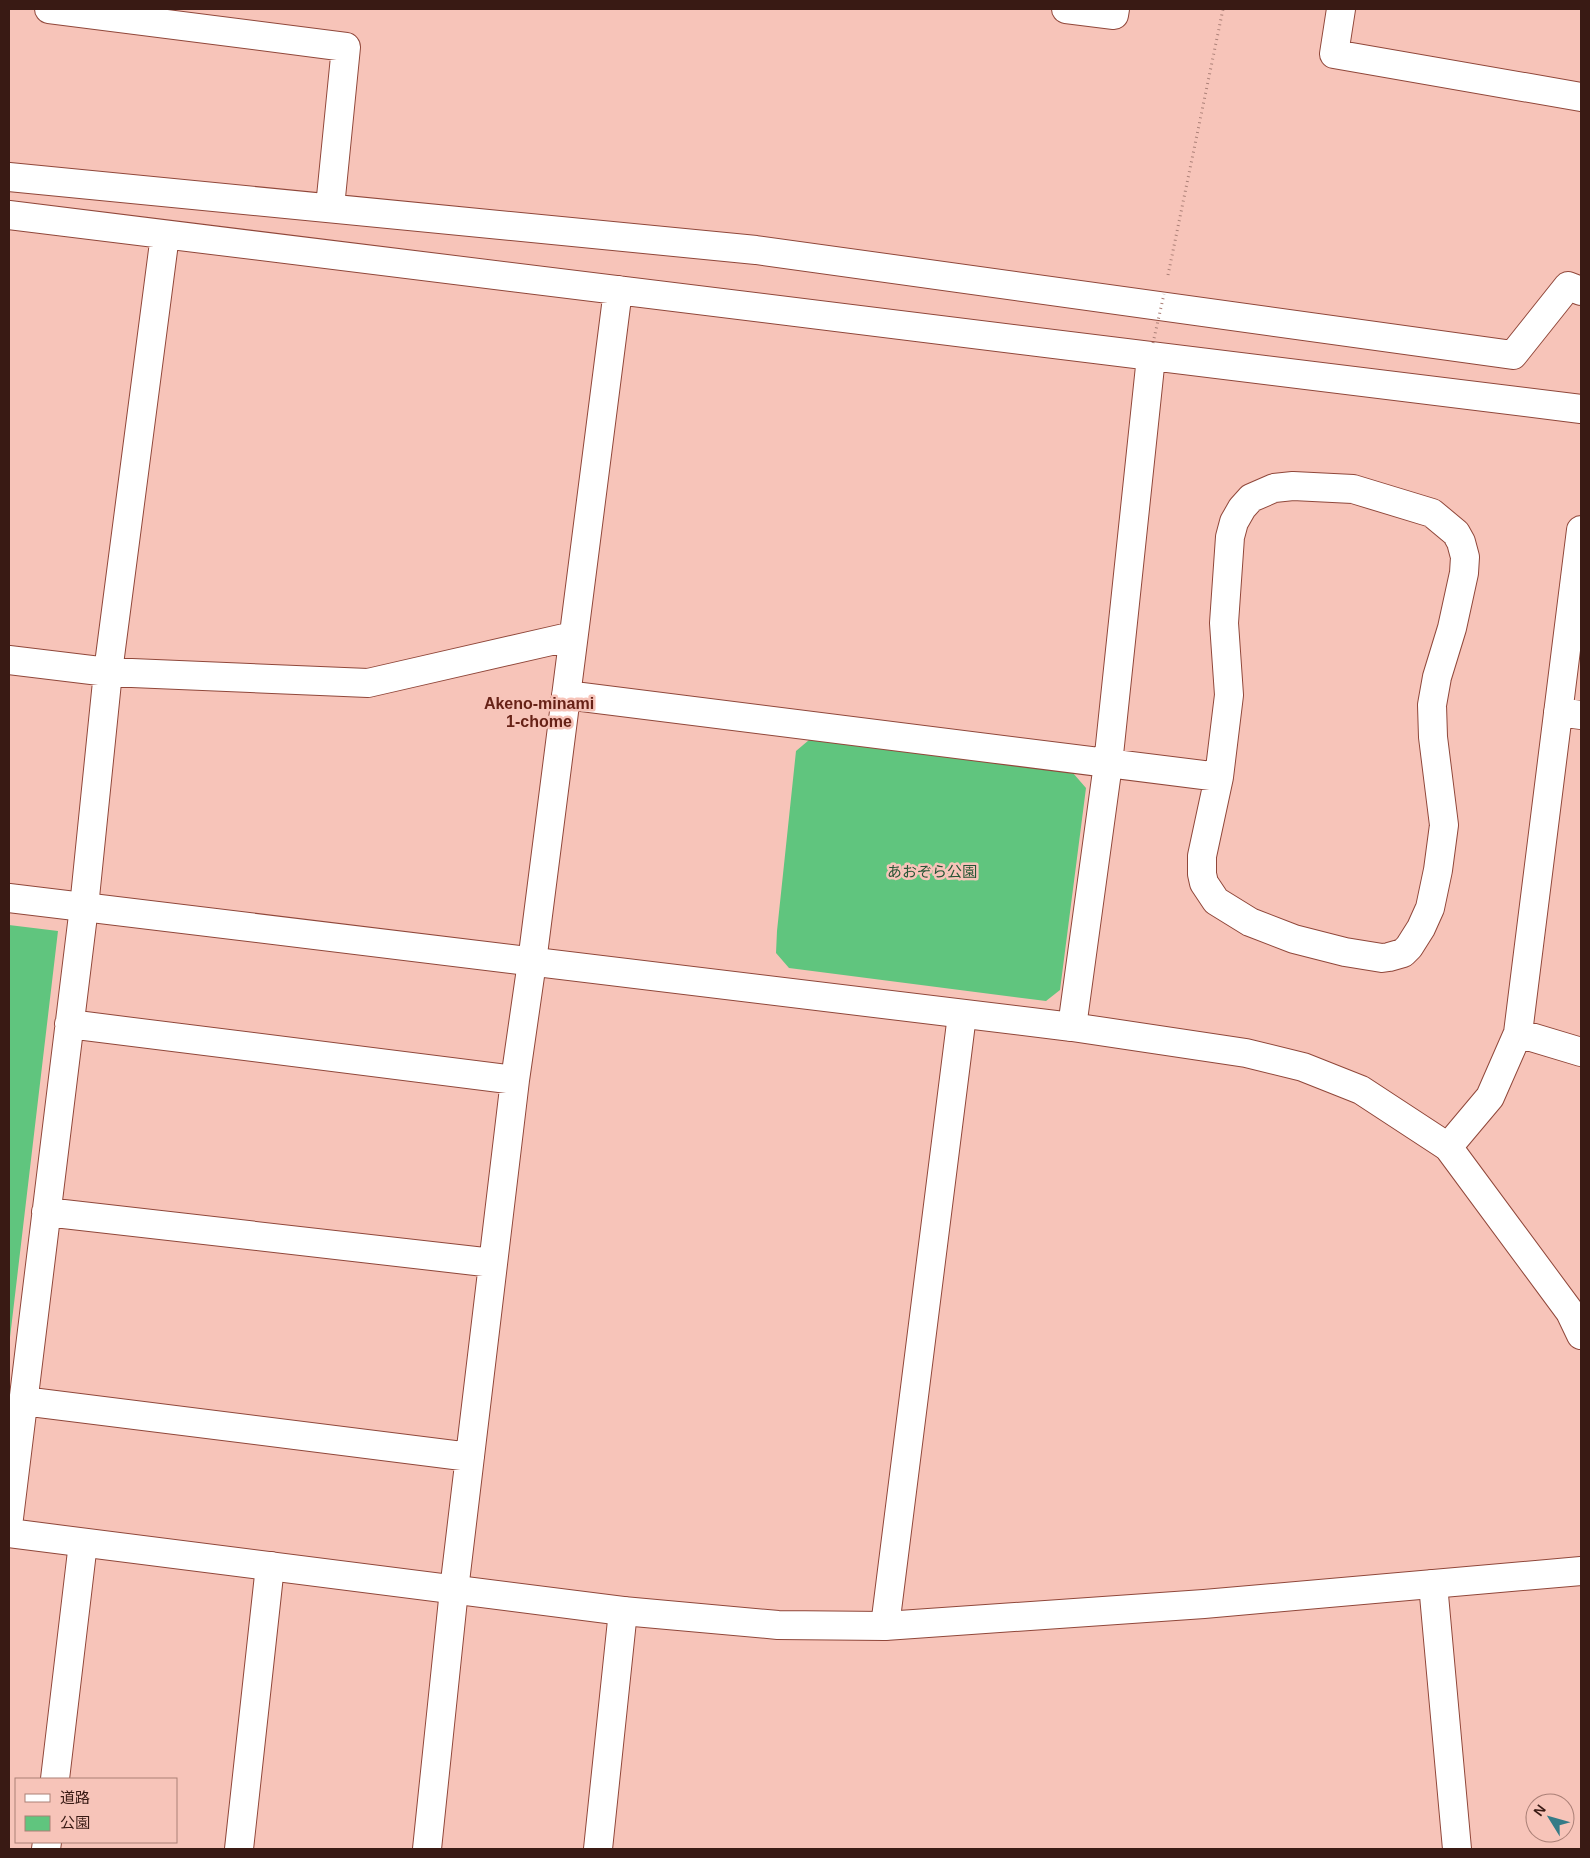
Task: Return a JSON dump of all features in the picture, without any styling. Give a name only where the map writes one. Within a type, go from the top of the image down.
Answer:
[{"type":"street","points":[[48,9],[346,47],[330,207]]},
{"type":"street","points":[[1066,9],[1114,15],[1115,9]]},
{"type":"street","points":[[1341,9],[1334,54],[1581,98]]},
{"type":"street","points":[[9,177],[756,250],[1513,354],[1568,286],[1581,291]]},
{"type":"street","points":[[9,215],[618,290],[1152,350],[1581,409]]},
{"type":"street","points":[[9,1518],[84,907],[108,672],[165,235]]},
{"type":"street","points":[[427,1849],[454,1590],[515,1080],[532,962],[618,290]]},
{"type":"street","points":[[1072,1028],[1108,764],[1152,350]]},
{"type":"street","points":[[1294,486],[1353,489],[1432,514],[1456,533],[1462,542],[1465,557],[1464,572],[1452,628],[1437,677],[1432,704],[1433,737],[1444,825],[1438,870],[1430,908],[1421,928],[1409,947],[1403,953],[1389,957],[1345,952],[1294,939],[1250,922],[1216,901],[1204,883],[1202,856],[1219,777],[1228,695],[1224,623],[1230,536],[1234,522],[1242,508],[1251,498],[1274,488],[1294,486]]},
{"type":"street","points":[[1448,1147],[1490,1098],[1518,1033],[1570,713],[1581,530]]},
{"type":"street","points":[[9,660],[108,672],[368,683],[573,636]]},
{"type":"street","points":[[566,695],[1219,777]]},
{"type":"street","points":[[9,898],[1072,1028],[1246,1053],[1303,1067],[1361,1090],[1448,1147],[1570,1312],[1581,1335]]},
{"type":"street","points":[[885,1626],[962,1015]]},
{"type":"street","points":[[69,1024],[515,1080]]},
{"type":"street","points":[[1518,1033],[1581,1052]]},
{"type":"street","points":[[46,1212],[493,1263]]},
{"type":"street","points":[[23,1402],[470,1457]]},
{"type":"street","points":[[9,1533],[623,1611],[778,1625],[885,1626],[1204,1604],[1581,1571]]},
{"type":"street","points":[[55,1778],[83,1543]]},
{"type":"street","points":[[239,1849],[270,1566]]},
{"type":"street","points":[[1433,1584],[1457,1849]]},
{"type":"street","points":[[598,1849],[623,1611]]},
{"type":"path","points":[[1166,284],[1223,9]]},
{"type":"path","points":[[1152,350],[1164,294]]},
{"type":"green space","name":"あおぞら公園","points":[[809,740],[1073,773],[1086,788],[1060,990],[1046,1001],[789,968],[776,953],[777,931],[796,751]]},
{"type":"green space","points":[[9,925],[58,931],[9,1346]]},
{"type":"district","name":"Akeno-minami 1-chome","points":[[539,712]]}]
